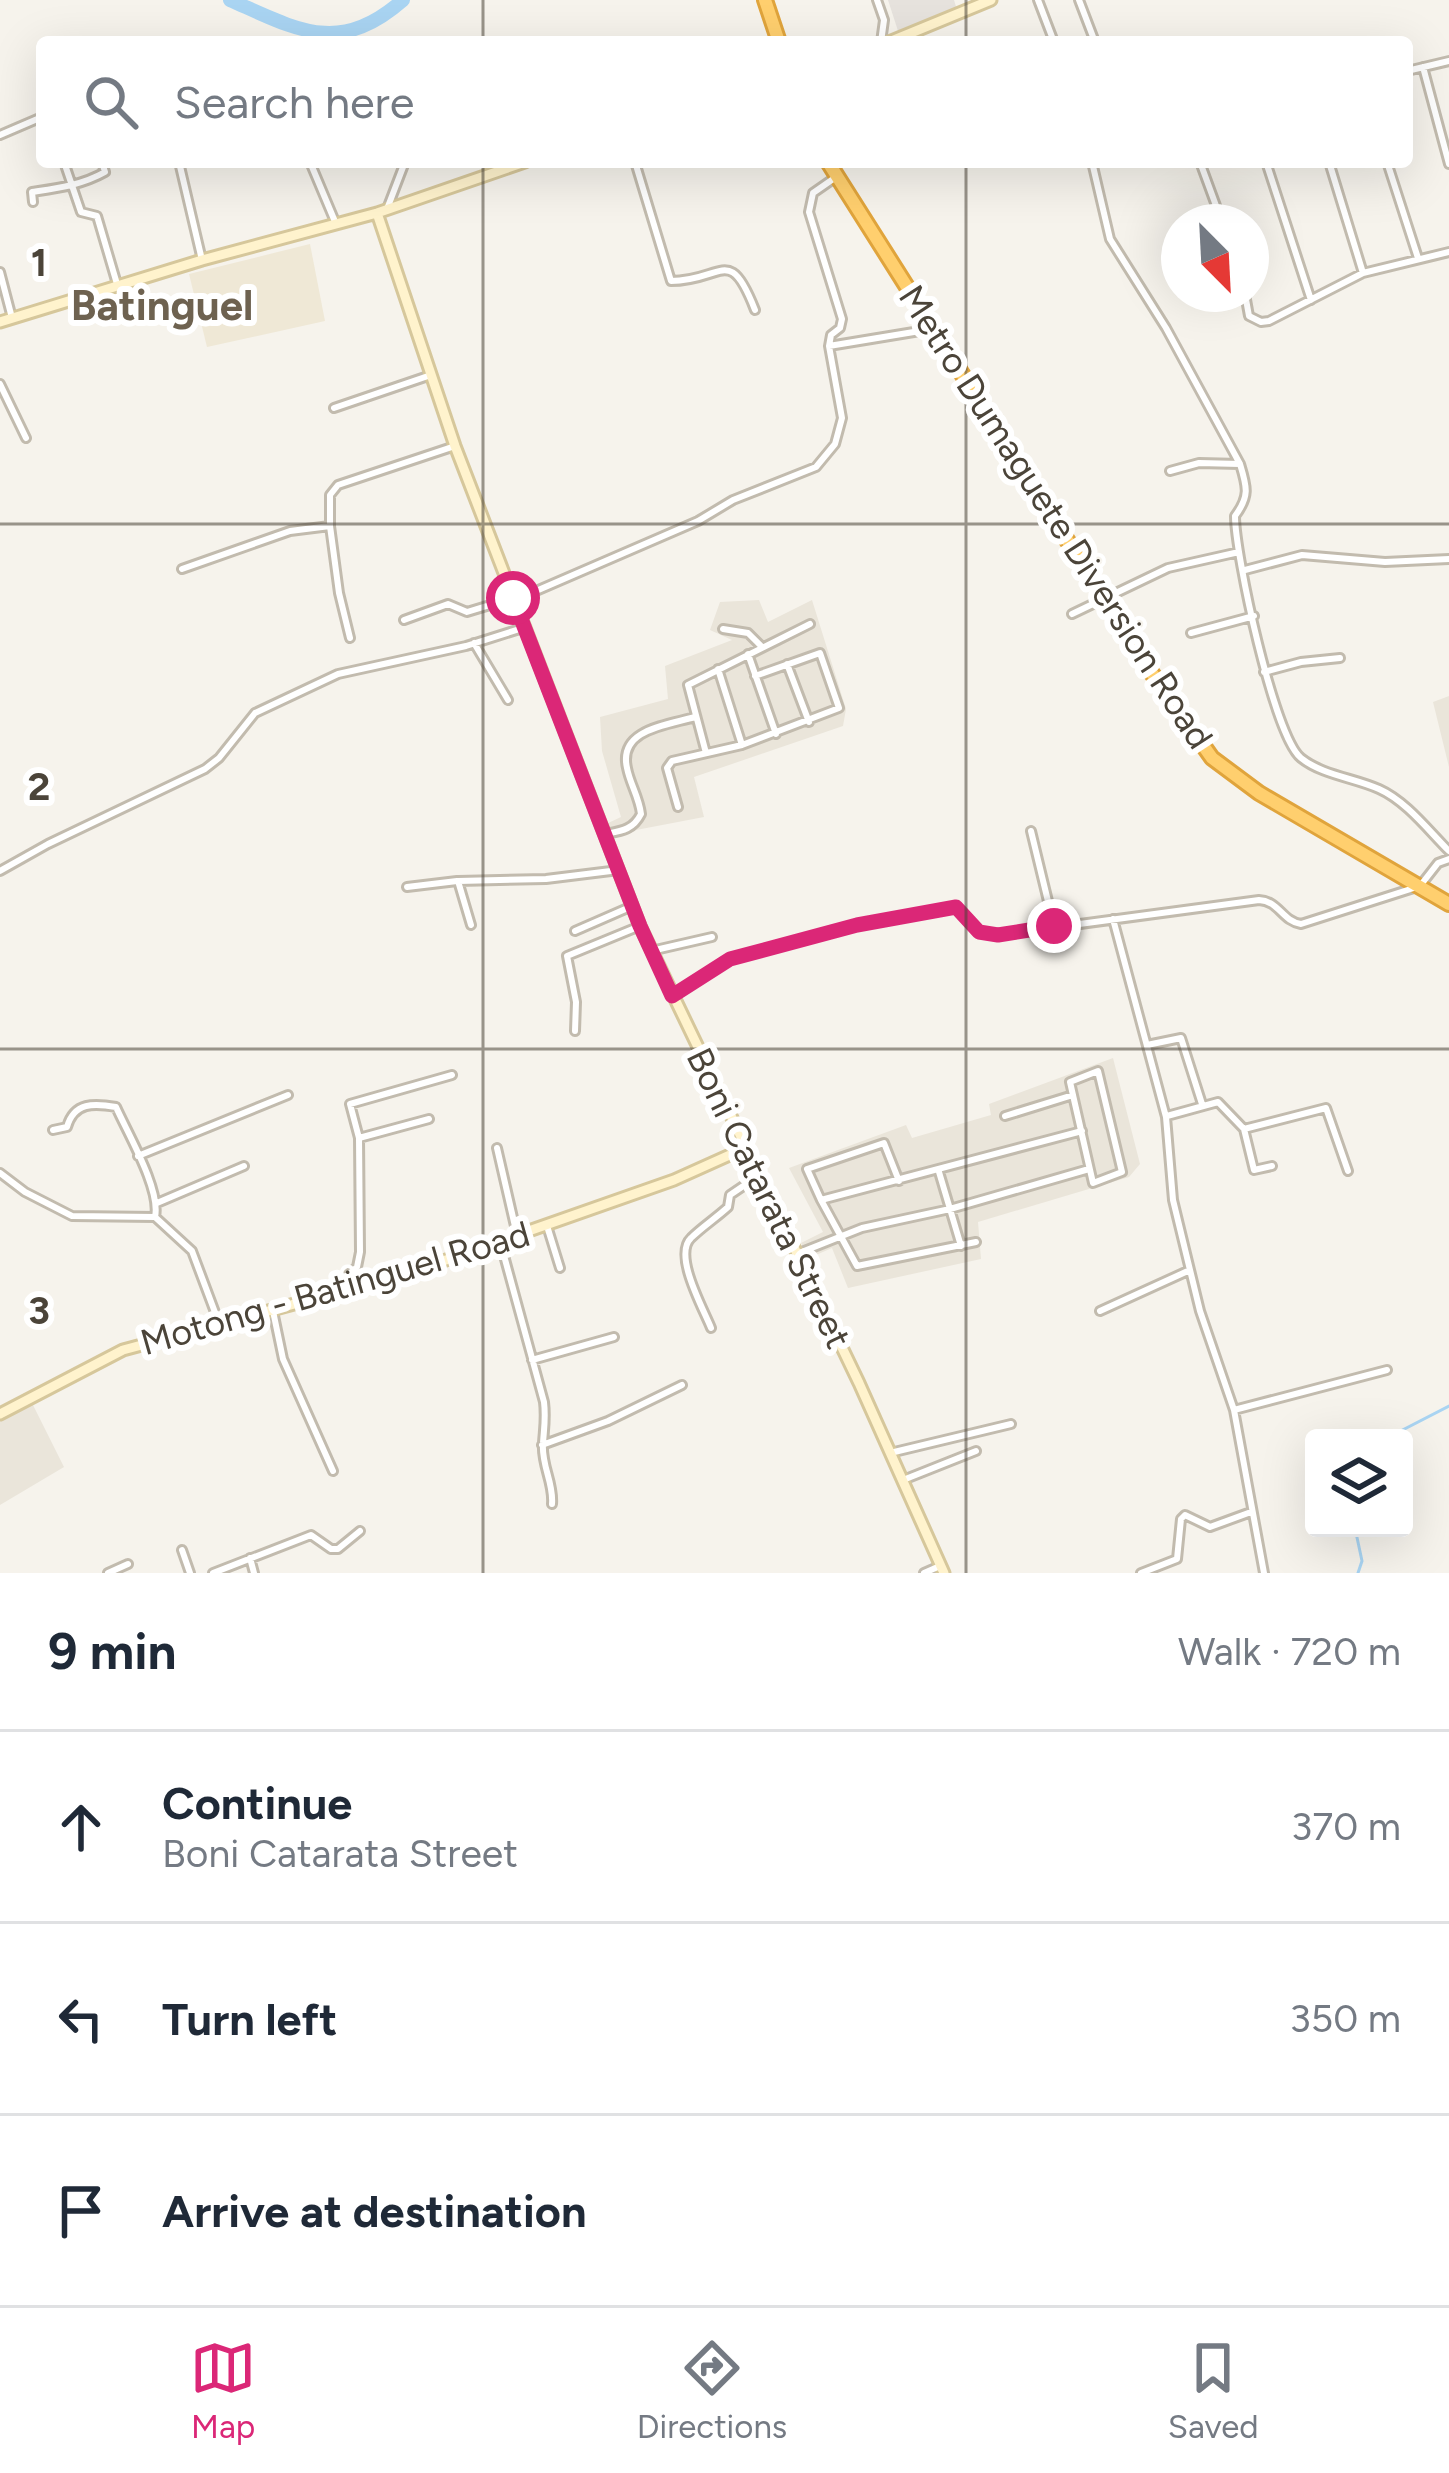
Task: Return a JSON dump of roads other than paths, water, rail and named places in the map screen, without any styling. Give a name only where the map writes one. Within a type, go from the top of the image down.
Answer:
[{"type":"highway","points":[[765,0],[777,36]]},
{"type":"highway","name":"Metro Dumaguete Diversion Road","points":[[831,168],[1169,700],[1212,758],[1259,793],[1449,904]]},
{"type":"street","points":[[877,0],[885,36]]},
{"type":"street","points":[[900,36],[991,0]]},
{"type":"street","points":[[1038,0],[1052,36]]},
{"type":"street","points":[[1078,0],[1093,36]]},
{"type":"street","points":[[1413,70],[1449,61]]},
{"type":"street","points":[[1423,67],[1449,164]]},
{"type":"street","points":[[0,135],[36,120]]},
{"type":"street","points":[[66,168],[81,212],[97,216],[117,286]]},
{"type":"street","points":[[33,202],[32,192],[70,186],[105,172],[104,168]]},
{"type":"street","points":[[180,168],[202,260]]},
{"type":"street","points":[[313,168],[336,224]]},
{"type":"street","points":[[382,211],[402,168]]},
{"type":"street","points":[[0,272],[6,320],[382,211],[507,168]]},
{"type":"street","points":[[637,168],[671,280],[732,270],[742,276],[755,310]]},
{"type":"street","points":[[672,996],[730,959],[857,925],[956,907],[979,932],[998,935],[1259,900],[1274,903],[1289,920],[1300,924],[1420,886],[1449,855],[1382,790],[1302,758],[1289,745],[1264,672],[1239,552],[1235,516],[1247,500],[1248,488],[1240,464],[1166,328],[1110,239],[1093,168]]},
{"type":"street","points":[[1202,168],[1215,204]]},
{"type":"street","points":[[1268,168],[1311,300]]},
{"type":"street","points":[[1331,168],[1363,273]]},
{"type":"street","points":[[1389,168],[1418,258]]},
{"type":"street","points":[[404,620],[448,604],[467,611],[513,598],[816,466],[835,444],[842,418],[829,346],[842,319],[809,212],[813,193],[836,177]]},
{"type":"street","name":"Boni Catarata Street","points":[[382,211],[455,446],[640,926],[942,1569]]},
{"type":"street","points":[[1248,312],[1262,322],[1363,273],[1449,252]]},
{"type":"street","points":[[829,346],[932,328]]},
{"type":"street","points":[[334,408],[430,375]]},
{"type":"street","points":[[0,385],[26,438]]},
{"type":"street","points":[[350,638],[339,593],[330,495],[338,485],[455,446]]},
{"type":"street","points":[[1170,471],[1199,463],[1240,464]]},
{"type":"street","points":[[182,568],[290,531],[330,526]]},
{"type":"street","points":[[1072,614],[1168,568],[1239,552]]},
{"type":"street","points":[[1245,570],[1302,555],[1385,562],[1449,559]]},
{"type":"street","points":[[1190,633],[1255,616]]},
{"type":"street","points":[[706,753],[688,686],[810,624]]},
{"type":"street","points":[[0,871],[206,770],[255,713],[338,674],[526,627]]},
{"type":"street","points":[[723,629],[748,633],[762,647]]},
{"type":"street","points":[[474,643],[508,700]]},
{"type":"street","points":[[678,806],[668,763],[742,745],[839,708],[822,655],[817,653],[755,676]]},
{"type":"street","points":[[748,654],[776,734]]},
{"type":"street","points":[[1264,672],[1340,658]]},
{"type":"street","points":[[787,663],[809,722]]},
{"type":"street","points":[[717,668],[742,745]]},
{"type":"street","points":[[604,834],[636,825],[640,814],[626,767],[632,739],[695,717]]},
{"type":"street","points":[[1031,831],[1054,926]]},
{"type":"street","points":[[407,887],[546,879],[619,869]]},
{"type":"street","points":[[458,881],[472,925]]},
{"type":"street","points":[[575,931],[634,905]]},
{"type":"street","points":[[1113,919],[1166,1117],[1172,1199],[1234,1410],[1264,1573]]},
{"type":"street","points":[[575,1031],[567,956],[640,926]]},
{"type":"street","points":[[651,951],[712,937]]},
{"type":"street","points":[[1146,1045],[1181,1038],[1202,1104]]},
{"type":"street","points":[[1097,1071],[1121,1172],[1094,1183],[1082,1131],[1072,1078],[1097,1071]]},
{"type":"street","points":[[322,1299],[357,1267],[360,1252],[359,1138],[350,1104],[452,1075]]},
{"type":"street","points":[[138,1156],[288,1095]]},
{"type":"street","points":[[1005,1116],[1073,1095]]},
{"type":"street","points":[[1166,1117],[1220,1103],[1244,1130],[1254,1170],[1272,1166]]},
{"type":"street","points":[[52,1130],[67,1126],[70,1115],[79,1108],[99,1104],[116,1108],[157,1204],[155,1217]]},
{"type":"street","points":[[1244,1130],[1326,1108],[1348,1171]]},
{"type":"street","points":[[359,1138],[429,1119]]},
{"type":"street","points":[[821,1200],[1082,1131]]},
{"type":"street","points":[[899,1181],[884,1143],[807,1169],[853,1262],[862,1267],[976,1242]]},
{"type":"street","points":[[497,1148],[518,1235]]},
{"type":"street","name":"Motong - Batinguel Road","points":[[0,1414],[122,1350],[322,1299],[547,1226],[674,1180],[743,1149]]},
{"type":"street","points":[[157,1204],[244,1166]]},
{"type":"street","points":[[798,1254],[839,1235],[950,1209],[1088,1168]]},
{"type":"street","points":[[939,1172],[961,1246]]},
{"type":"street","points":[[0,1173],[72,1216],[155,1217],[191,1251],[219,1323]]},
{"type":"street","points":[[711,1328],[686,1268],[684,1250],[689,1239],[728,1208],[730,1195],[758,1176]]},
{"type":"street","points":[[547,1226],[560,1268]]},
{"type":"street","points":[[500,1241],[546,1415],[542,1445],[553,1488],[552,1504]]},
{"type":"street","points":[[1100,1311],[1190,1270]]},
{"type":"street","points":[[273,1311],[284,1359],[333,1471]]},
{"type":"street","points":[[532,1360],[614,1337]]},
{"type":"street","points":[[1234,1410],[1387,1370]]},
{"type":"street","points":[[542,1445],[608,1421],[682,1385]]},
{"type":"street","points":[[890,1453],[1011,1424]]},
{"type":"street","points":[[903,1480],[976,1451]]},
{"type":"street","points":[[1141,1573],[1177,1559],[1185,1515],[1210,1527],[1251,1512]]},
{"type":"street","points":[[212,1573],[311,1535],[338,1549],[360,1532]]},
{"type":"street","points":[[182,1550],[190,1573]]},
{"type":"street","points":[[250,1558],[254,1573]]},
{"type":"street","points":[[108,1573],[128,1564]]},
{"type":"street","points":[[924,1573],[942,1569]]},
{"type":"waterway","points":[[230,0],[298,28],[338,33],[359,28],[403,0]]},
{"type":"waterway","points":[[1404,1429],[1449,1406]]},
{"type":"waterway","points":[[1357,1537],[1362,1561],[1358,1573]]},
{"type":"district","name":"Batinguel","points":[[162,305]]}]
